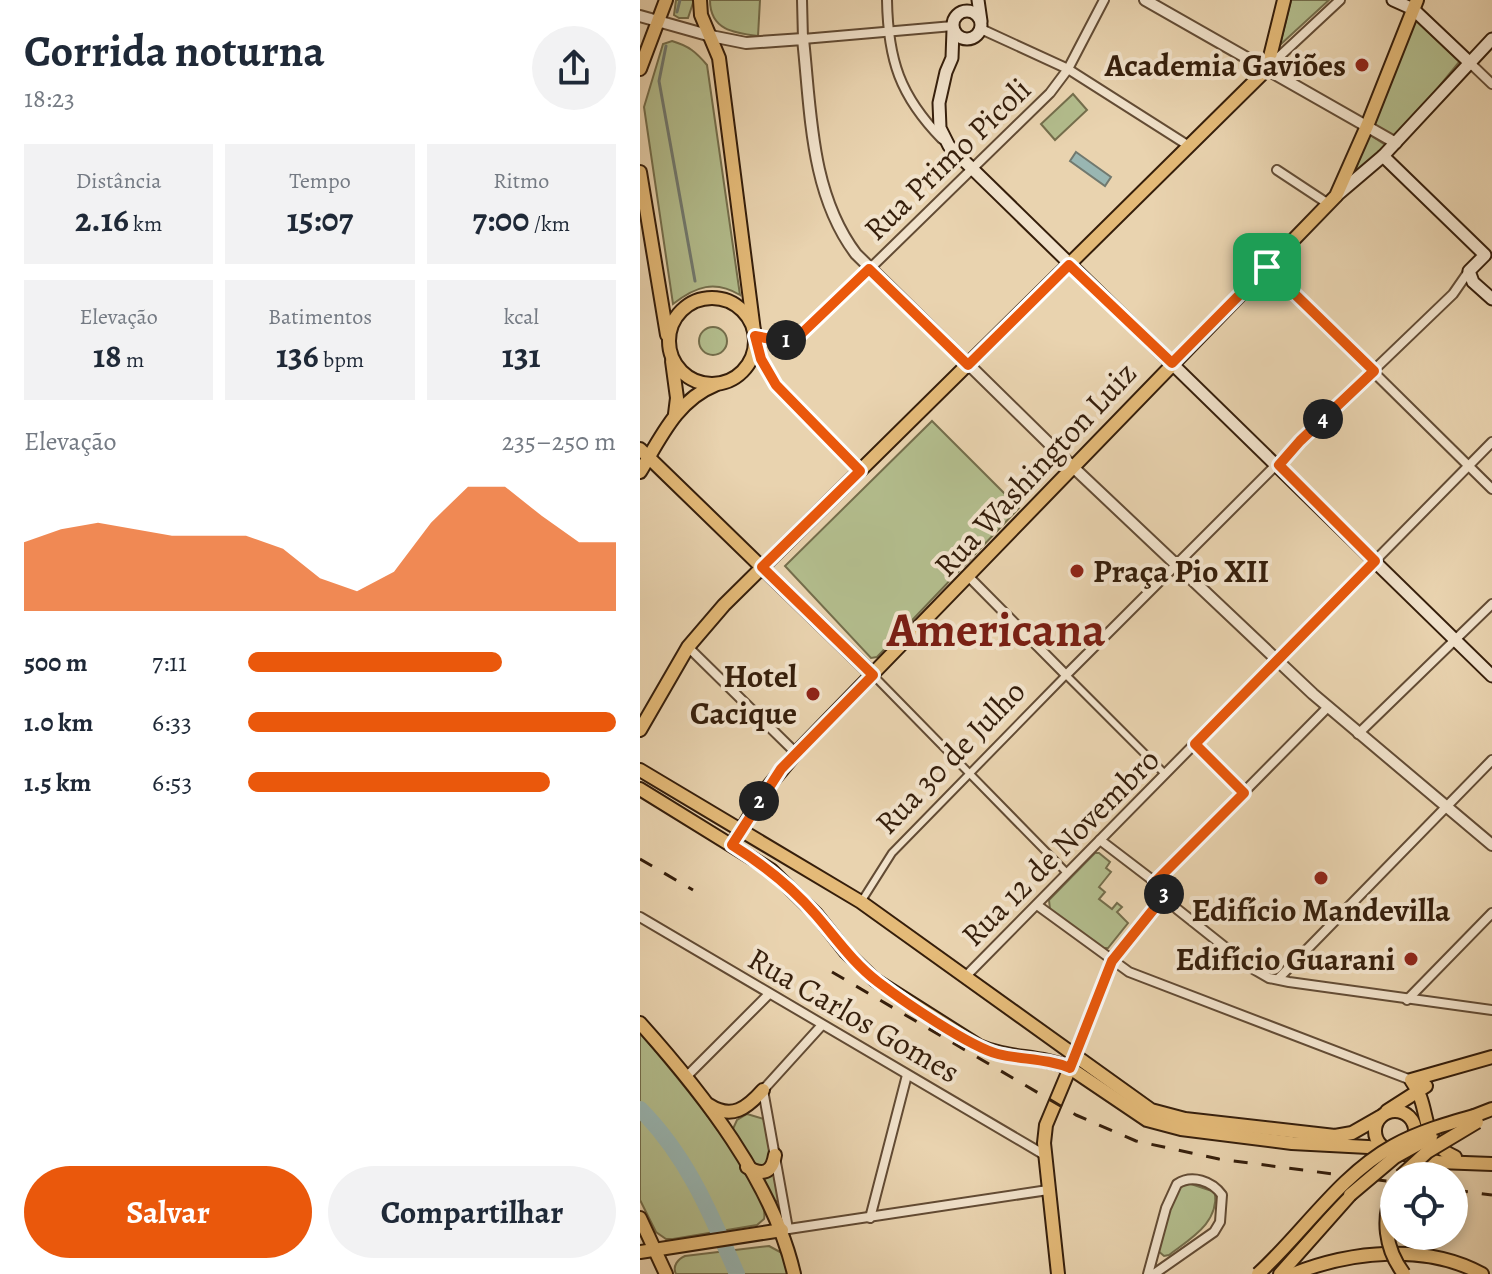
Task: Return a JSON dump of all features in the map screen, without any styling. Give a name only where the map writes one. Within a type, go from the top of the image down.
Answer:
[{"type":"main road","points":[[640,69],[666,0]]},
{"type":"main road","points":[[640,472],[644,453],[675,414],[694,396],[737,376],[754,352],[755,334],[719,58],[701,15],[700,0]]},
{"type":"main road","points":[[975,0],[959,14],[953,28],[952,58],[939,103],[940,128],[949,146],[1492,676]]},
{"type":"main road","points":[[975,0],[979,30]]},
{"type":"main road","points":[[640,730],[645,710],[714,615],[1267,69],[1284,0]]},
{"type":"main road","points":[[1393,0],[1415,5],[1469,62]]},
{"type":"main road","points":[[1331,200],[1367,126],[1415,5]]},
{"type":"main road","points":[[952,58],[979,30],[978,17],[971,12],[959,14]]},
{"type":"main road","points":[[953,28],[963,39],[979,30]]},
{"type":"main road","name":"Rua Washington Luiz","points":[[732,845],[767,788],[796,753],[1331,200],[1396,143],[1492,39]]},
{"type":"main road","points":[[1383,156],[1488,251]]},
{"type":"main road","points":[[640,172],[677,390],[675,414]]},
{"type":"main road","name":"Rua 30 de Julho","points":[[1469,271],[1488,251]]},
{"type":"main road","points":[[1469,271],[1473,282],[1492,299]]},
{"type":"main road","points":[[719,384],[700,382],[676,366],[669,348],[674,319],[688,305],[716,298],[732,302],[746,314],[755,334]]},
{"type":"main road","points":[[644,453],[873,675]]},
{"type":"main road","points":[[640,770],[861,902],[965,977],[1147,1120],[1277,1142],[1368,1147],[1438,1162],[1492,1164]]},
{"type":"main road","points":[[640,789],[771,870],[816,914],[853,959],[875,980],[901,998],[979,1046],[997,1054],[1072,1062],[1151,1110],[1185,1119],[1335,1136],[1352,1133],[1382,1115],[1401,1102],[1415,1085],[1492,1057]]},
{"type":"main road","points":[[640,1023],[707,1103],[747,1167],[785,1230],[794,1274]]},
{"type":"main road","points":[[1058,1274],[1043,1154],[1046,1125],[1072,1062]]},
{"type":"main road","points":[[1415,1085],[1432,1140],[1444,1152],[1455,1157]]},
{"type":"main road","points":[[707,1103],[720,1112],[734,1113],[747,1107],[763,1090]]},
{"type":"main road","points":[[1401,1102],[1416,1100],[1425,1110]]},
{"type":"main road","points":[[1382,1115],[1403,1112],[1413,1121],[1415,1133],[1428,1149],[1440,1155],[1492,1158]]},
{"type":"main road","points":[[1280,1274],[1350,1195],[1379,1169],[1414,1145],[1492,1112]]},
{"type":"main road","points":[[1382,1115],[1374,1129],[1382,1147],[1391,1151],[1408,1147],[1415,1133]]},
{"type":"main road","points":[[1416,1162],[1475,1119]]},
{"type":"main road","points":[[1258,1274],[1370,1161],[1409,1137],[1475,1119]]},
{"type":"main road","points":[[747,1167],[767,1172],[775,1155]]},
{"type":"main road","points":[[643,1223],[640,1249],[655,1250],[785,1230]]},
{"type":"main road","points":[[643,1223],[666,1274]]},
{"type":"main road","points":[[1391,1250],[1404,1274]]},
{"type":"main road","points":[[1293,1274],[1333,1261],[1384,1254],[1434,1257],[1482,1274]]},
{"type":"street","points":[[802,0],[803,39],[824,194],[844,238],[869,269],[1327,708],[1492,845]]},
{"type":"street","points":[[887,0],[892,58],[904,91],[922,119],[949,146]]},
{"type":"street","name":"Rua Primo Picoli","points":[[755,334],[782,341],[800,335],[869,269],[1038,105],[1068,69],[1104,0]]},
{"type":"street","points":[[1145,0],[1396,143]]},
{"type":"street","points":[[1267,69],[1340,0]]},
{"type":"street","points":[[640,16],[746,43],[953,28]]},
{"type":"street","points":[[979,30],[1068,69],[1189,146]]},
{"type":"street","points":[[1469,62],[1492,84]]},
{"type":"street","points":[[1277,170],[1331,200]]},
{"type":"street","points":[[1267,267],[1492,489]]},
{"type":"street","name":"Rua 30 de Julho","points":[[861,902],[892,853],[1300,441],[1453,294],[1469,271]]},
{"type":"street","points":[[755,334],[761,359],[776,385],[860,471]]},
{"type":"street","name":"Rua 12 de Novembro","points":[[965,977],[1492,442]]},
{"type":"street","points":[[969,577],[1165,774]]},
{"type":"street","points":[[1358,734],[1492,604]]},
{"type":"street","points":[[688,647],[796,753]]},
{"type":"street","points":[[873,675],[1067,873]]},
{"type":"street","points":[[1155,882],[1327,708]]},
{"type":"street","points":[[1195,744],[1244,793]]},
{"type":"street","points":[[1278,979],[1492,760]]},
{"type":"street","points":[[1100,840],[1155,882],[1183,914],[1263,975],[1407,1000],[1492,1010]]},
{"type":"street","points":[[1072,1062],[1112,961],[1165,895]]},
{"type":"street","points":[[1037,905],[1129,972],[1415,1085]]},
{"type":"street","points":[[1407,1000],[1492,913]]},
{"type":"street","name":"Rua Carlos Gomes","points":[[640,917],[1043,1154]]},
{"type":"street","points":[[686,1077],[769,994]]},
{"type":"street","points":[[822,1025],[763,1090],[785,1230],[1048,1190]]},
{"type":"street","points":[[870,1218],[907,1075]]},
{"type":"street","points":[[1191,1179],[1211,1184],[1222,1195],[1220,1222],[1214,1232],[1151,1274],[1166,1208],[1177,1184],[1191,1179]]},
{"type":"green space","points":[[676,0],[694,0],[688,18],[674,15]]},
{"type":"green space","points":[[710,0],[760,0],[758,36],[732,31],[719,24],[711,10]]},
{"type":"green space","points":[[1291,0],[1329,0],[1280,45]]},
{"type":"green space","points":[[1415,19],[1460,61],[1396,139],[1374,125]]},
{"type":"green space","points":[[672,41],[692,50],[707,65],[740,295],[731,290],[706,287],[673,304],[644,107],[663,44]]},
{"type":"green space","points":[[1073,94],[1087,110],[1055,140],[1041,124]]},
{"type":"green space","points":[[1367,133],[1387,146],[1355,172]]},
{"type":"green space","points":[[713,327],[723,331],[727,341],[723,351],[713,355],[703,351],[699,341],[703,331]]},
{"type":"green space","points":[[932,421],[1019,508],[877,657],[871,658],[785,566]]},
{"type":"green space","points":[[1095,853],[1110,862],[1106,868],[1111,872],[1099,887],[1105,892],[1099,899],[1112,909],[1117,903],[1122,907],[1117,912],[1128,923],[1108,948],[1102,948],[1050,909],[1049,900]]},
{"type":"green space","points":[[640,1033],[735,1154],[762,1203],[764,1219],[757,1225],[673,1239],[666,1239],[656,1232],[640,1200]]},
{"type":"green space","points":[[747,1114],[764,1119],[780,1198],[777,1201],[773,1201],[732,1131],[737,1120]]},
{"type":"green space","points":[[1188,1183],[1215,1192],[1213,1213],[1202,1229],[1164,1256],[1157,1250],[1175,1191],[1180,1185]]},
{"type":"green space","points":[[769,1246],[782,1253],[790,1274],[676,1274],[675,1271],[676,1263],[685,1256]]},
{"type":"water","points":[[1076,152],[1111,177],[1105,186],[1070,161]]},
{"type":"waterway","points":[[677,12],[680,0]]},
{"type":"waterway","points":[[666,46],[659,81],[695,281]]},
{"type":"waterway","points":[[640,1109],[657,1127],[684,1166],[737,1274]]},
{"type":"railway","points":[[640,859],[693,890]]},
{"type":"railway","points":[[832,972],[1076,1115],[1136,1141],[1219,1159],[1380,1180]]},
{"type":"railway","points":[[1468,1192],[1492,1195]]},
{"type":"place","name":"Academia Gaviões","points":[[1362,65]]},
{"type":"place","name":"Praça Pio XII","points":[[1077,571]]},
{"type":"place","name":"Hotel Cacique","points":[[813,694]]},
{"type":"place","name":"Edifício Mandevilla","points":[[1321,878]]},
{"type":"place","name":"Edifício Guarani","points":[[1411,959]]},
{"type":"district","name":"Americana","points":[[996,630]]},
{"type":"route","points":[[1069,265],[1172,363],[1267,267],[1374,371],[1279,465],[1375,561],[1195,744],[1244,793],[1155,882],[1165,895],[1112,961],[1070,1068],[1048,1061],[997,1054],[979,1046],[875,980],[846,952],[816,914],[771,870],[732,845],[781,769],[873,675],[762,567],[860,471],[776,385],[766,372],[755,336],[782,341],[800,335],[869,269],[968,365],[1069,265]]}]
